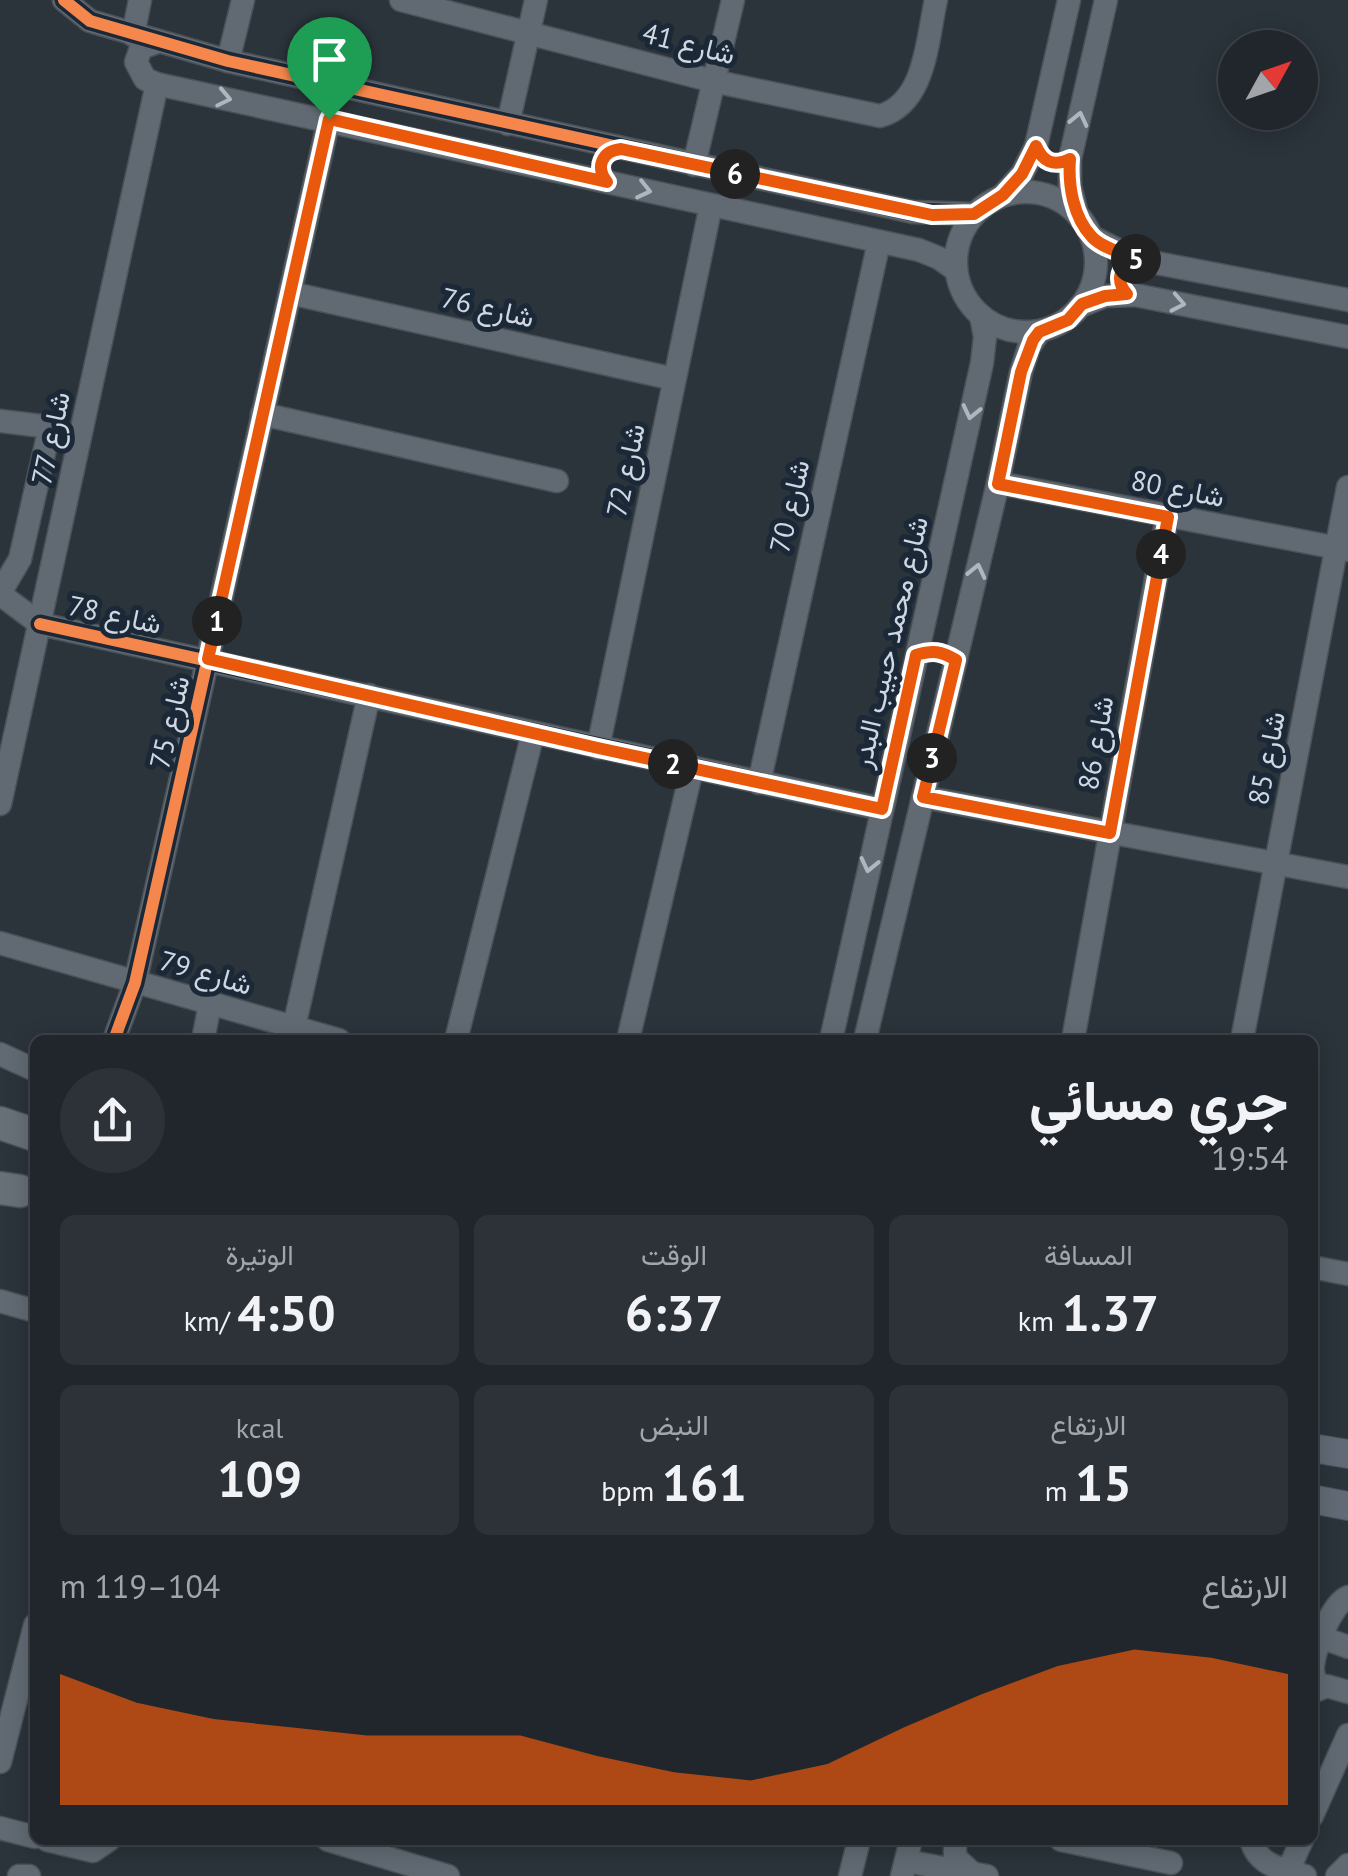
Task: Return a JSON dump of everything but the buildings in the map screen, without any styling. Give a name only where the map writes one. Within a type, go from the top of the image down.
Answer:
[{"type":"highway","points":[[0,1123],[30,1136]]},
{"type":"main road","points":[[0,1132],[30,1137]]},
{"type":"main road","points":[[1318,1449],[1348,1454]]},
{"type":"main road","points":[[1318,1500],[1348,1506]]},
{"type":"street","points":[[64,0],[90,21],[228,61],[914,212],[974,214]]},
{"type":"street","points":[[133,35],[140,0]]},
{"type":"street","points":[[228,61],[243,0]]},
{"type":"street","name":"شارع 41","points":[[401,0],[713,81],[872,116],[888,114],[904,104],[916,87],[936,0]]},
{"type":"street","points":[[508,124],[536,0]]},
{"type":"street","points":[[694,165],[733,0]]},
{"type":"street","points":[[1069,0],[1036,146],[1022,174],[1003,195],[974,214],[957,246],[956,270],[964,296],[981,316],[1002,329],[1039,332],[1068,320],[1082,304],[1096,272],[1092,237],[1078,214],[1070,186],[1070,159],[1106,0]]},
{"type":"street","points":[[156,42],[141,48],[136,62],[146,78],[158,84],[879,242],[932,255],[956,270]]},
{"type":"street","name":"شارع 77","points":[[0,804],[158,84]]},
{"type":"street","name":"شارع 75","points":[[116,1035],[135,983],[329,119]]},
{"type":"street","points":[[562,172],[576,156],[564,137]]},
{"type":"street","points":[[1036,146],[1049,163],[1060,164],[1070,159]]},
{"type":"street","points":[[607,182],[600,168],[602,160],[613,150],[621,149]]},
{"type":"street","points":[[1003,195],[1043,194],[1078,214]]},
{"type":"street","name":"شارع 72","points":[[598,748],[711,205]]},
{"type":"street","points":[[1092,237],[1136,259],[1348,300]]},
{"type":"street","name":"شارع 70","points":[[759,783],[879,242]]},
{"type":"street","points":[[1127,294],[1120,274],[1136,259]]},
{"type":"street","name":"شارع 76","points":[[290,293],[674,380]]},
{"type":"street","points":[[1082,304],[1127,294],[1348,337]]},
{"type":"street","name":"شارع محمد حبيب البدر","points":[[833,1035],[984,352],[981,316]]},
{"type":"street","points":[[863,1035],[998,484],[1023,364],[1039,332]]},
{"type":"street","points":[[262,414],[557,481]]},
{"type":"street","points":[[0,421],[82,428]]},
{"type":"street","points":[[40,624],[0,593],[20,560],[50,426]]},
{"type":"street","name":"شارع 80","points":[[998,484],[1342,549]]},
{"type":"street","name":"شارع 85","points":[[1243,1035],[1342,549],[1348,487]]},
{"type":"street","name":"شارع 86","points":[[1075,1035],[1168,517]]},
{"type":"street","points":[[929,600],[936,615],[951,621],[966,616]]},
{"type":"street","name":"شارع 78","points":[[40,624],[882,809]]},
{"type":"street","points":[[916,655],[930,650],[944,652],[956,660]]},
{"type":"street","points":[[294,1028],[369,695]]},
{"type":"street","points":[[457,1035],[533,733]]},
{"type":"street","points":[[629,1035],[692,769]]},
{"type":"street","points":[[923,797],[1348,877]]},
{"type":"street","name":"شارع 79","points":[[0,944],[320,1035]]},
{"type":"street","points":[[842,986],[851,995],[874,996]]},
{"type":"street","points":[[204,1035],[210,1004]]},
{"type":"street","points":[[0,1054],[30,1068]]},
{"type":"street","points":[[1318,1269],[1348,1274]]},
{"type":"street","points":[[0,1301],[30,1309]]},
{"type":"street","points":[[1318,1650],[1334,1608],[1348,1597]]},
{"type":"street","points":[[1322,1638],[1348,1647]]},
{"type":"street","points":[[0,1762],[30,1645]]},
{"type":"street","points":[[1318,1690],[1334,1686],[1348,1692]]},
{"type":"street","points":[[1318,1802],[1348,1734]]},
{"type":"street","points":[[0,1828],[30,1836]]},
{"type":"street","points":[[67,1845],[92,1851],[101,1845]]},
{"type":"street","points":[[345,1845],[448,1876]]},
{"type":"street","points":[[850,1876],[858,1845]]},
{"type":"street","points":[[955,1845],[955,1857],[979,1874]]},
{"type":"street","points":[[1088,1845],[1171,1860]]},
{"type":"street","points":[[1254,1845],[1261,1860],[1297,1873],[1301,1845]]},
{"type":"street","points":[[907,1859],[979,1874]]},
{"type":"street","points":[[1338,1876],[1348,1865]]},
{"type":"street","points":[[18,1876],[29,1876]]},
{"type":"cycle path","points":[[64,0],[90,21],[228,61],[913,212],[974,214]]},
{"type":"cycle path","points":[[116,1035],[135,983],[329,119]]},
{"type":"cycle path","points":[[40,624],[882,809]]},
{"type":"route","points":[[329,119],[607,182],[600,168],[602,160],[606,154],[621,149],[932,215],[974,214],[1003,195],[1022,174],[1036,146],[1049,163],[1060,164],[1070,159],[1072,196],[1092,237],[1136,259],[1123,267],[1120,274],[1122,289],[1127,294],[1082,304],[1068,320],[1039,332],[1033,340],[1021,372],[998,484],[1168,517],[1110,833],[923,797],[956,660],[944,652],[930,650],[916,655],[882,809],[208,659],[329,119]]}]
